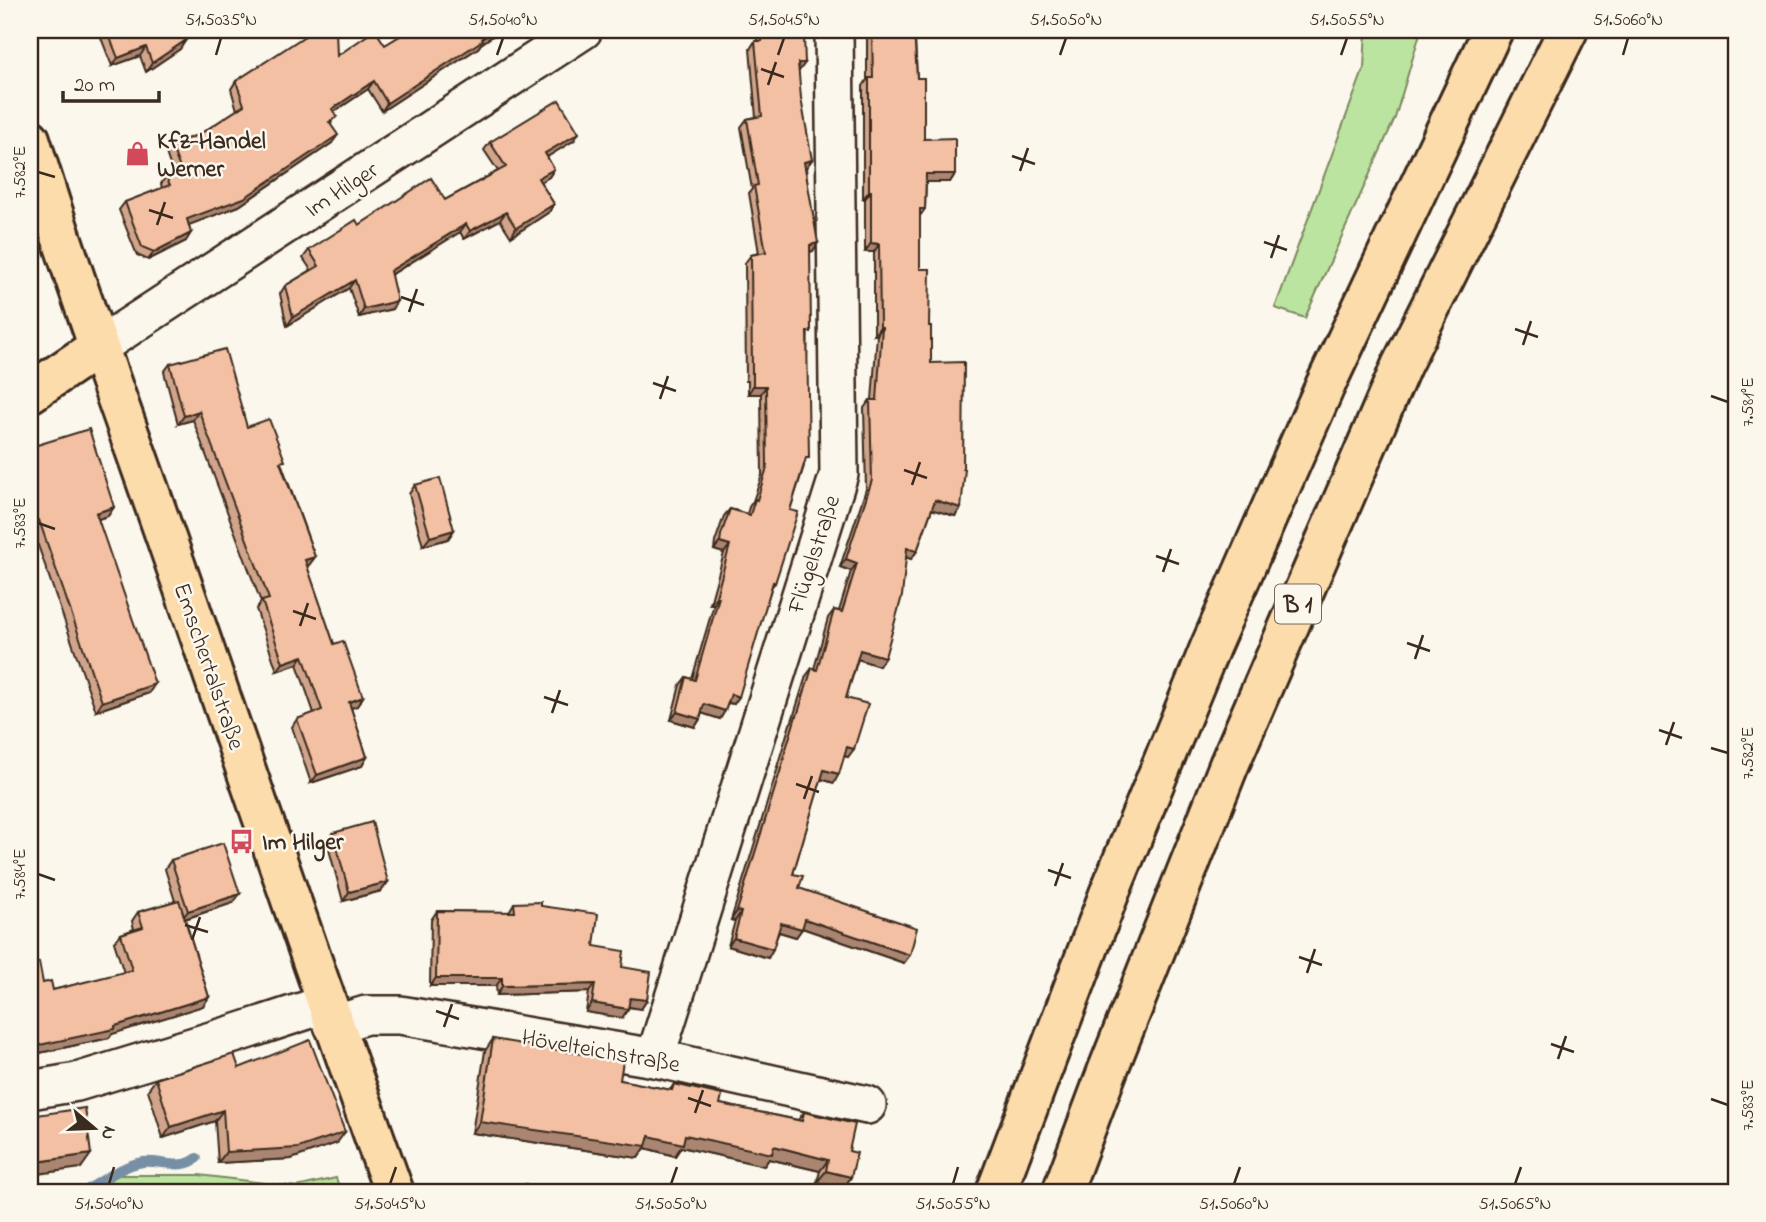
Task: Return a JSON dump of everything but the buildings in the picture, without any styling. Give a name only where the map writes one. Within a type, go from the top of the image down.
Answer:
[{"type":"main road","name":"B 1","points":[[996,1192],[1109,894],[1211,645],[1325,386],[1493,30]]},
{"type":"main road","name":"B 1","points":[[1062,1192],[1228,765],[1401,366],[1568,30]]},
{"type":"main road","name":"Emschertalstraße","points":[[30,139],[98,347],[394,1192]]},
{"type":"main road","points":[[30,393],[98,347]]},
{"type":"street","name":"Im Hilger","points":[[98,347],[583,30]]},
{"type":"street","name":"Flügelstraße","points":[[655,1058],[839,474],[834,30]]},
{"type":"street","name":"Hövelteichstraße","points":[[30,1090],[76,1082],[234,1034],[330,1014],[400,1016],[655,1058],[867,1105]]},
{"type":"green space","points":[[1366,30],[1421,30],[1395,118],[1305,318],[1275,308],[1364,68]]},
{"type":"green space","points":[[118,1175],[199,1175],[297,1187],[336,1178],[341,1192],[85,1192]]},
{"type":"waterway","points":[[83,1192],[135,1164],[185,1164],[197,1158]]},
{"type":"place","name":"Kfz-Handel Werner","points":[[137,154]]},
{"type":"place","name":"Im Hilger","points":[[242,841]]}]
